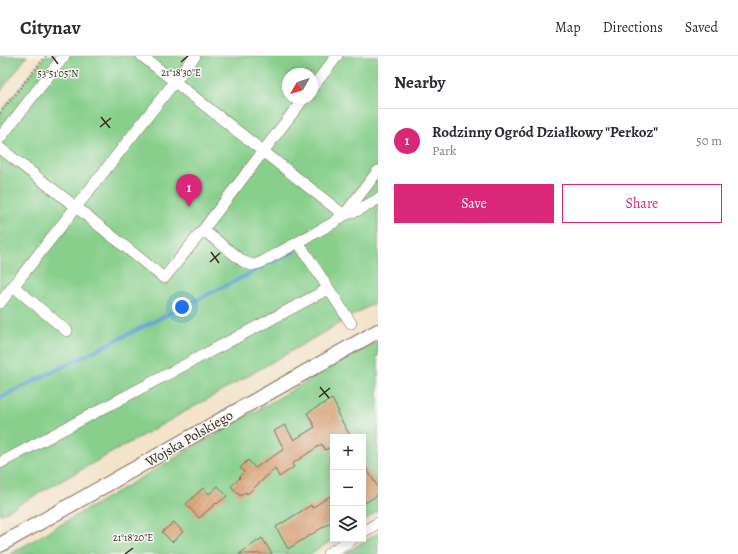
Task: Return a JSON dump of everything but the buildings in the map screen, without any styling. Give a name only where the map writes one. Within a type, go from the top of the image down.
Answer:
[{"type":"street","points":[[0,138],[64,56]]},
{"type":"street","points":[[142,56],[344,215]]},
{"type":"street","points":[[0,303],[195,56]]},
{"type":"street","points":[[318,80],[337,56]]},
{"type":"street","points":[[0,148],[164,278],[203,230],[299,104]]},
{"type":"street","points":[[203,230],[244,262],[252,265],[260,263],[333,223],[344,215],[378,171]]},
{"type":"street","points":[[344,215],[359,210],[378,199]]},
{"type":"street","points":[[298,242],[351,323]]},
{"type":"street","points":[[13,286],[67,331]]},
{"type":"street","points":[[0,463],[328,289]]},
{"type":"street","name":"Wojska Polskiego","points":[[0,545],[378,331]]},
{"type":"street","points":[[366,530],[378,523]]},
{"type":"street","points":[[328,554],[347,542]]},
{"type":"path","points":[[0,113],[46,56]]},
{"type":"green space","points":[[0,56],[27,56],[0,92]]},
{"type":"green space","points":[[45,56],[378,56],[378,301],[213,396],[0,515],[0,113]]},
{"type":"green space","points":[[378,341],[378,356],[376,358],[378,362],[378,511],[366,519],[366,434],[330,434],[330,542],[311,554],[10,554]]},
{"type":"green space","points":[[378,533],[378,554],[344,554],[363,542],[366,542],[366,540]]},
{"type":"waterway","points":[[272,262],[294,251]]},
{"type":"waterway","points":[[0,398],[263,267]]},
{"type":"place","name":"Rodzinny Ogród Działkowy \"Perkoz\"","points":[[189,207]]}]
